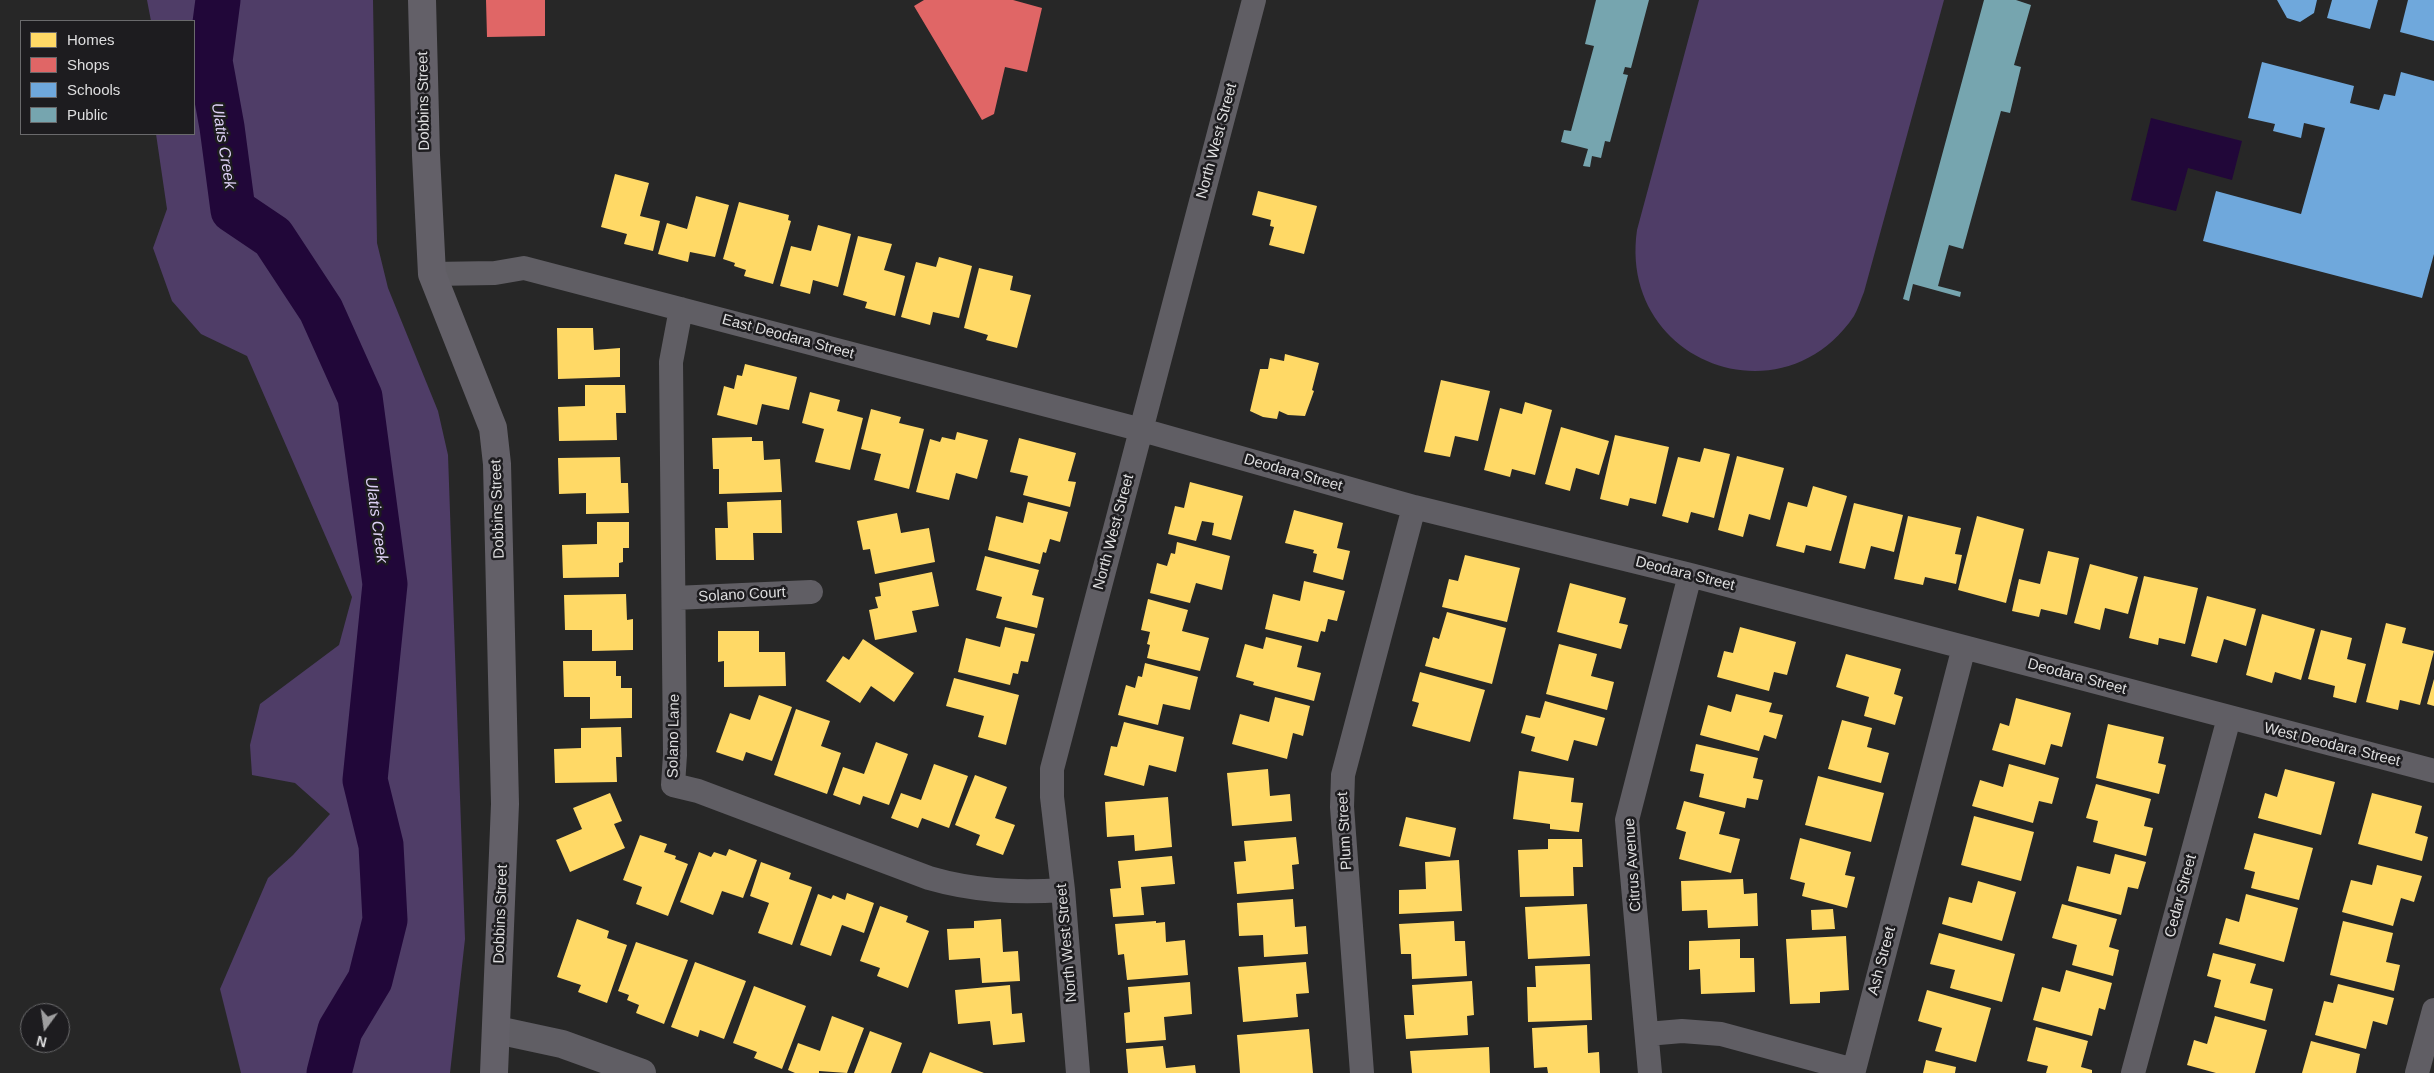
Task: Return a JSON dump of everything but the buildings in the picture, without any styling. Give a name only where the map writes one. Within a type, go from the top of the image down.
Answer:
[{"type":"main road","name":"Dobbins Street","points":[[422,0],[426,155],[432,274],[493,428],[498,464],[505,804],[494,1073]]},
{"type":"street","name":"North West Street","points":[[1078,1073],[1063,890],[1052,797],[1052,769],[1254,0]]},
{"type":"street","name":"East Deodara Street","points":[[432,274],[495,273],[524,268],[1142,430]]},
{"type":"street","name":"Solano Lane","points":[[681,309],[671,362],[674,598],[673,785],[698,791],[929,878],[963,887],[993,891],[1063,890]]},
{"type":"street","name":"Deodara Street","points":[[1142,430],[1414,507],[1690,575],[2229,718]]},
{"type":"street","name":"Plum Street","points":[[1362,1073],[1342,807],[1343,775],[1414,507]]},
{"type":"street","name":"Citrus Avenue","points":[[1650,1073],[1627,820],[1690,575]]},
{"type":"street","name":"Solano Court","points":[[674,598],[811,592]]},
{"type":"street","name":"Ash Street","points":[[1647,1034],[1682,1031],[1721,1034],[1854,1070],[1964,647]]},
{"type":"street","name":"West Deodara Street","points":[[2229,718],[2434,771]]},
{"type":"street","name":"Cedar Street","points":[[2133,1073],[2229,718]]},
{"type":"street","points":[[2417,1073],[2434,1010]]},
{"type":"street","points":[[497,1030],[562,1044],[642,1073]]},
{"type":"shaded area","points":[[147,0],[373,0],[377,243],[388,288],[438,411],[448,455],[465,939],[450,1073],[241,1073],[220,989],[268,878],[293,855],[330,814],[295,783],[252,775],[250,745],[260,704],[339,645],[352,597],[247,356],[201,334],[172,301],[153,248],[167,209],[156,135],[195,135],[195,20],[151,20]]},
{"type":"shaded area","points":[[1699,0],[1944,0],[1864,292],[1857,310],[1854,316],[1823,349],[1787,367],[1748,371],[1711,363],[1678,343],[1653,314],[1638,276],[1637,230]]},
{"type":"shaded area","points":[[2151,118],[2242,141],[2232,180],[2188,168],[2176,211],[2131,200]]},
{"type":"waterway","name":"Ulatis Creek","points":[[218,0],[210,61],[222,127],[233,210],[273,237],[321,310],[360,397],[385,584],[365,780],[381,845],[385,920],[370,980],[340,1030],[329,1073]]}]
